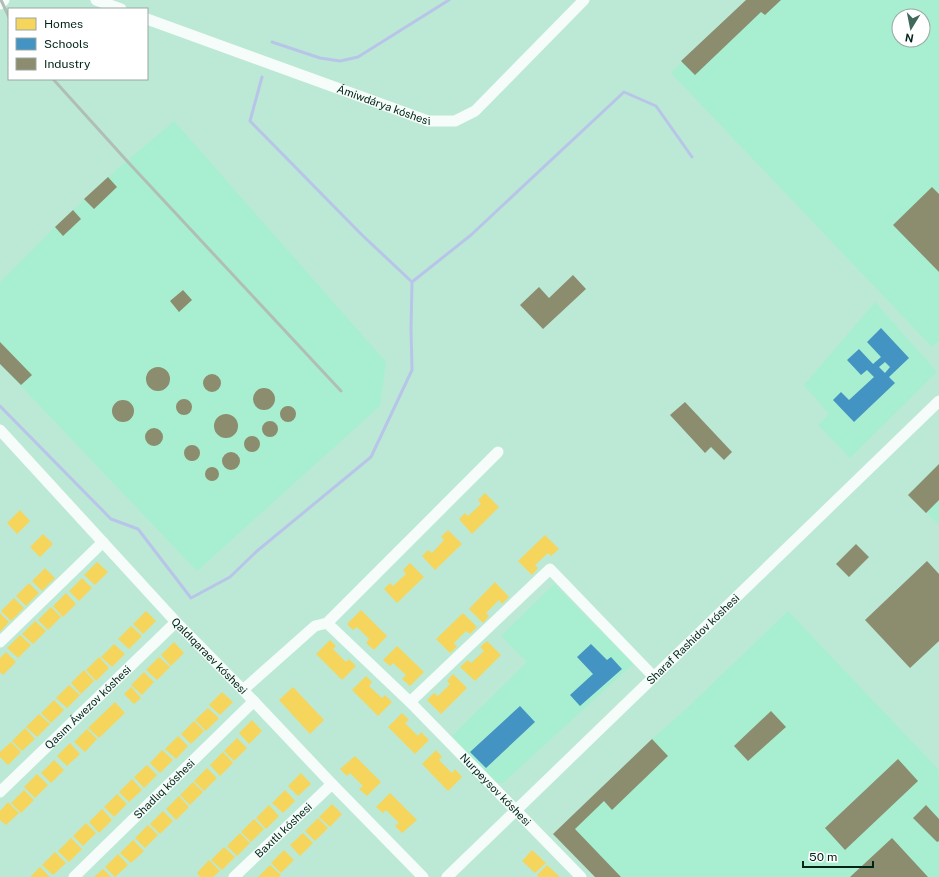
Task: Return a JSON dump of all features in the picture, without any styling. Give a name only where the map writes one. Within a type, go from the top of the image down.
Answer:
[{"type":"street","points":[[0,4],[4,0]]},
{"type":"street","points":[[96,0],[118,8]]},
{"type":"street","name":"Ámiwdárya kóshesi","points":[[148,18],[428,120],[455,121],[475,111],[584,0]]},
{"type":"street","name":"Sharaf Rashidov kóshesi","points":[[447,877],[939,401]]},
{"type":"street","name":"Qaldıqaraev kóshesi","points":[[0,430],[176,622],[423,877]]},
{"type":"street","points":[[243,690],[315,626],[327,623],[498,452]]},
{"type":"street","points":[[0,642],[103,542]]},
{"type":"street","points":[[410,702],[550,569],[654,677]]},
{"type":"street","name":"Qasım Áwezov kóshesi","points":[[0,792],[176,622]]},
{"type":"street","name":"Nurpeysov kóshesi","points":[[327,623],[410,702],[581,877]]},
{"type":"street","name":"Shadlıq kóshesi","points":[[74,877],[254,701]]},
{"type":"street","name":"Baxıtlı kóshesi","points":[[234,877],[332,784]]},
{"type":"shaded area","points":[[746,0],[939,0],[939,341],[932,347],[671,73]]},
{"type":"shaded area","points":[[174,121],[386,362],[380,406],[197,571],[0,364],[0,282],[108,177]]},
{"type":"shaded area","points":[[875,302],[937,372],[850,458],[818,425],[829,414],[804,385]]},
{"type":"shaded area","points":[[939,464],[939,525],[908,495]]},
{"type":"shaded area","points":[[554,584],[633,664],[503,783],[494,782],[452,736],[527,662],[501,636]]},
{"type":"shaded area","points":[[788,611],[939,770],[939,877],[595,877],[553,834]]},
{"type":"building: Homes","points":[[485,493],[499,507],[472,534],[459,519],[465,513],[468,516],[481,504],[478,500]]},
{"type":"building: Homes","points":[[20,510],[30,521],[17,534],[7,523]]},
{"type":"building: Homes","points":[[448,530],[462,544],[435,570],[422,556],[428,550],[432,553],[444,540],[441,537]]},
{"type":"building: Homes","points":[[43,534],[53,544],[40,557],[30,547]]},
{"type":"building: Homes","points":[[545,535],[559,549],[551,556],[548,553],[535,565],[538,568],[532,575],[518,561]]},
{"type":"building: Homes","points":[[97,562],[108,572],[95,585],[84,575]]},
{"type":"building: Homes","points":[[410,563],[424,577],[397,603],[384,589],[390,583],[393,586],[406,574],[403,570]]},
{"type":"building: Homes","points":[[45,568],[55,578],[42,591],[32,581]]},
{"type":"building: Homes","points":[[82,578],[92,588],[79,601],[69,591]]},
{"type":"building: Homes","points":[[495,582],[509,597],[502,604],[499,600],[486,613],[489,616],[483,623],[469,609]]},
{"type":"building: Homes","points":[[29,583],[39,593],[26,606],[16,596]]},
{"type":"building: Homes","points":[[66,593],[76,604],[63,617],[53,606]]},
{"type":"building: Homes","points":[[14,598],[24,608],[11,621],[1,611]]},
{"type":"building: Homes","points":[[51,607],[61,617],[48,630],[38,620]]},
{"type":"building: Homes","points":[[361,610],[387,636],[374,650],[366,643],[369,639],[357,627],[353,630],[347,624]]},
{"type":"building: Homes","points":[[146,611],[156,621],[143,634],[133,624]]},
{"type":"building: Homes","points":[[0,613],[9,622],[0,632]]},
{"type":"building: Homes","points":[[463,613],[477,627],[470,634],[466,631],[454,643],[457,647],[450,653],[436,639]]},
{"type":"building: Homes","points":[[35,621],[46,631],[33,644],[22,634]]},
{"type":"building: Homes","points":[[131,626],[142,636],[129,649],[118,639]]},
{"type":"building: Homes","points":[[20,635],[31,645],[18,658],[7,648]]},
{"type":"building: Homes","points":[[330,640],[336,646],[333,649],[346,662],[349,659],[356,666],[342,680],[316,654]]},
{"type":"building: Homes","points":[[487,641],[501,655],[475,681],[460,667],[468,660],[471,663],[484,651],[480,647]]},
{"type":"building: Homes","points":[[174,642],[184,653],[171,666],[161,655]]},
{"type":"building: Homes","points":[[114,644],[125,654],[112,667],[101,657]]},
{"type":"building: Homes","points":[[397,646],[424,672],[410,686],[402,679],[406,675],[393,663],[390,666],[383,660]]},
{"type":"building: Homes","points":[[6,652],[16,662],[3,675],[0,672],[0,658]]},
{"type":"building: Homes","points":[[99,657],[109,668],[96,681],[86,670]]},
{"type":"building: Homes","points":[[159,657],[170,667],[157,680],[146,670]]},
{"type":"building: Homes","points":[[84,670],[94,681],[81,694],[71,683]]},
{"type":"building: Homes","points":[[144,672],[154,682],[142,695],[131,685]]},
{"type":"building: Homes","points":[[453,674],[467,688],[441,714],[427,700],[434,693],[438,696],[450,684],[447,681]]},
{"type":"building: Homes","points":[[366,676],[372,682],[369,686],[382,698],[385,695],[392,702],[378,716],[352,690]]},
{"type":"building: Homes","points":[[69,685],[80,695],[67,708],[56,698]]},
{"type":"building: Homes","points":[[131,687],[141,698],[134,704],[124,694]]},
{"type":"building: Homes","points":[[293,687],[324,720],[310,734],[279,700]]},
{"type":"building: Homes","points":[[222,692],[233,702],[220,715],[209,705]]},
{"type":"building: Homes","points":[[54,700],[64,710],[51,723],[41,713]]},
{"type":"building: Homes","points":[[115,702],[125,713],[99,738],[88,728]]},
{"type":"building: Homes","points":[[208,708],[219,718],[206,731],[195,720]]},
{"type":"building: Homes","points":[[402,713],[409,720],[405,723],[418,736],[421,732],[429,740],[415,754],[388,727]]},
{"type":"building: Homes","points":[[39,714],[50,724],[37,737],[26,727]]},
{"type":"building: Homes","points":[[252,720],[262,731],[249,744],[239,733]]},
{"type":"building: Homes","points":[[194,721],[204,731],[191,744],[181,734]]},
{"type":"building: Homes","points":[[25,728],[35,739],[22,751],[12,741]]},
{"type":"building: Homes","points":[[87,729],[97,739],[85,752],[74,742]]},
{"type":"building: Homes","points":[[178,736],[188,746],[176,759],[165,749]]},
{"type":"building: Homes","points":[[237,738],[247,748],[234,761],[224,751]]},
{"type":"building: Homes","points":[[11,742],[21,752],[8,765],[0,757],[0,752]]},
{"type":"building: Homes","points":[[70,743],[80,754],[67,766],[57,756]]},
{"type":"building: Homes","points":[[162,750],[173,760],[160,773],[150,763]]},
{"type":"building: Homes","points":[[436,750],[442,757],[439,760],[452,773],[455,769],[462,777],[448,791],[422,764]]},
{"type":"building: Homes","points":[[223,752],[233,763],[220,776],[210,765]]},
{"type":"building: Homes","points":[[355,756],[381,782],[367,796],[359,789],[363,786],[350,773],[347,776],[340,769]]},
{"type":"building: Homes","points":[[54,760],[64,770],[51,783],[41,773]]},
{"type":"building: Homes","points":[[147,765],[157,775],[144,788],[134,777]]},
{"type":"building: Homes","points":[[207,768],[217,778],[204,791],[194,781]]},
{"type":"building: Homes","points":[[301,773],[311,784],[298,796],[288,786]]},
{"type":"building: Homes","points":[[37,774],[48,785],[35,798],[24,787]]},
{"type":"building: Homes","points":[[132,779],[142,790],[129,802],[119,792]]},
{"type":"building: Homes","points":[[193,782],[203,792],[190,805],[180,795]]},
{"type":"building: Homes","points":[[24,790],[34,800],[21,813],[11,803]]},
{"type":"building: Homes","points":[[285,790],[295,801],[283,813],[272,803]]},
{"type":"building: Homes","points":[[390,793],[417,820],[402,833],[395,826],[399,823],[386,810],[383,813],[376,807]]},
{"type":"building: Homes","points":[[117,794],[127,804],[114,817],[104,807]]},
{"type":"building: Homes","points":[[179,796],[189,807],[176,820],[166,809]]},
{"type":"building: Homes","points":[[8,802],[19,813],[6,825],[0,820],[0,811]]},
{"type":"building: Homes","points":[[332,804],[342,814],[330,827],[319,817]]},
{"type":"building: Homes","points":[[269,805],[279,816],[266,829],[256,818]]},
{"type":"building: Homes","points":[[102,809],[112,820],[99,833],[89,822]]},
{"type":"building: Homes","points":[[163,811],[173,821],[160,834],[150,824]]},
{"type":"building: Homes","points":[[318,818],[328,828],[315,841],[305,831]]},
{"type":"building: Homes","points":[[254,819],[264,829],[251,842],[241,832]]},
{"type":"building: Homes","points":[[86,823],[96,833],[83,846],[73,836]]},
{"type":"building: Homes","points":[[148,825],[158,835],[145,848],[135,838]]},
{"type":"building: Homes","points":[[240,833],[250,843],[237,856],[227,846]]},
{"type":"building: Homes","points":[[303,833],[313,843],[300,856],[290,845]]},
{"type":"building: Homes","points":[[71,838],[82,849],[69,862],[58,851]]},
{"type":"building: Homes","points":[[133,840],[144,851],[131,863],[120,853]]},
{"type":"building: Homes","points":[[224,847],[235,857],[222,870],[211,860]]},
{"type":"building: Homes","points":[[284,850],[294,860],[281,873],[271,863]]},
{"type":"building: Homes","points":[[532,850],[546,863],[535,873],[522,861]]},
{"type":"building: Homes","points":[[55,852],[66,863],[53,875],[42,865]]},
{"type":"building: Homes","points":[[118,854],[128,865],[115,877],[105,867]]},
{"type":"building: Homes","points":[[209,860],[220,871],[213,877],[200,877],[197,873]]},
{"type":"building: Homes","points":[[270,865],[281,875],[279,877],[258,877]]},
{"type":"building: Homes","points":[[547,865],[560,877],[539,877],[537,875]]},
{"type":"building: Homes","points":[[40,867],[50,877],[30,877]]},
{"type":"building: Homes","points":[[103,869],[111,877],[94,877]]},
{"type":"building: Schools","points":[[881,328],[909,358],[889,377],[895,383],[854,422],[833,400],[841,392],[849,400],[874,377],[867,370],[861,375],[847,360],[859,349],[873,364],[881,357],[867,342]],"holes":[[[885,362],[890,367],[885,373],[879,367]]]},
{"type":"building: Schools","points":[[591,644],[607,660],[611,657],[622,669],[580,706],[570,695],[593,674],[577,657]]},
{"type":"building: Schools","points":[[520,706],[535,722],[486,768],[470,752]]},
{"type":"building: Industry","points":[[746,0],[781,0],[765,15],[761,12],[695,75],[681,61]]},
{"type":"building: Industry","points":[[108,177],[117,187],[94,209],[84,199]]},
{"type":"building: Industry","points":[[932,187],[939,194],[939,272],[893,225]]},
{"type":"building: Industry","points":[[73,210],[81,219],[63,236],[55,227]]},
{"type":"building: Industry","points":[[573,275],[586,289],[543,329],[520,305],[539,287],[549,298]]},
{"type":"building: Industry","points":[[183,290],[192,300],[179,312],[170,301]]},
{"type":"building: Industry","points":[[0,342],[32,375],[21,385],[0,364]]},
{"type":"building: Industry","points":[[153,367],[163,367],[170,374],[170,384],[163,391],[153,391],[146,384],[146,374]]},
{"type":"building: Industry","points":[[208,374],[216,374],[221,379],[219,390],[216,392],[208,392],[203,387],[203,379]]},
{"type":"building: Industry","points":[[264,388],[272,391],[275,399],[272,407],[264,410],[256,407],[253,399],[256,391]]},
{"type":"building: Industry","points":[[181,399],[187,399],[192,404],[190,413],[187,415],[181,415],[176,410],[176,404]]},
{"type":"building: Industry","points":[[123,400],[131,403],[134,411],[131,419],[123,422],[115,419],[112,411],[115,403]]},
{"type":"building: Industry","points":[[685,402],[732,452],[724,460],[711,447],[705,453],[670,415]]},
{"type":"building: Industry","points":[[288,406],[295,411],[296,414],[291,421],[288,422],[281,417],[280,414],[285,407]]},
{"type":"building: Industry","points":[[221,414],[231,414],[238,421],[238,431],[231,438],[221,438],[214,431],[214,421]]},
{"type":"building: Industry","points":[[270,421],[277,426],[278,429],[273,436],[270,437],[263,432],[262,429],[267,422]]},
{"type":"building: Industry","points":[[150,428],[158,428],[163,433],[161,444],[158,446],[150,446],[145,441],[145,433]]},
{"type":"building: Industry","points":[[252,436],[258,438],[260,444],[258,450],[252,452],[246,450],[244,444],[246,438]]},
{"type":"building: Industry","points":[[192,445],[198,447],[200,453],[198,459],[192,461],[186,459],[184,453],[186,447]]},
{"type":"building: Industry","points":[[231,452],[237,455],[240,461],[237,467],[231,470],[225,467],[222,461],[225,455]]},
{"type":"building: Industry","points":[[939,464],[939,500],[926,513],[908,495]]},
{"type":"building: Industry","points":[[209,467],[215,467],[219,471],[219,477],[215,481],[209,481],[205,477],[205,471]]},
{"type":"building: Industry","points":[[856,544],[869,557],[849,577],[836,564]]},
{"type":"building: Industry","points":[[927,561],[939,574],[939,641],[910,668],[865,620]]},
{"type":"building: Industry","points":[[771,711],[786,727],[748,761],[734,746]]},
{"type":"building: Industry","points":[[652,739],[668,756],[612,810],[604,801],[575,829],[621,877],[595,877],[553,834]]},
{"type":"building: Industry","points":[[898,759],[918,781],[845,850],[825,828]]},
{"type":"building: Industry","points":[[926,805],[939,819],[939,841],[937,842],[913,818]]},
{"type":"building: Industry","points":[[892,838],[928,877],[850,877]]},
{"type":"waterway","points":[[272,42],[320,58],[340,61],[358,57],[449,0]]},
{"type":"waterway","points":[[262,77],[250,121],[361,234],[412,282]]},
{"type":"waterway","points":[[0,406],[111,519],[138,529],[191,598],[230,577],[257,551],[371,457],[412,370],[412,282],[471,235],[624,92],[656,106],[692,157]]},
{"type":"railway","points":[[1,0],[8,15]]},
{"type":"railway","points":[[54,80],[127,161],[341,391]]}]
